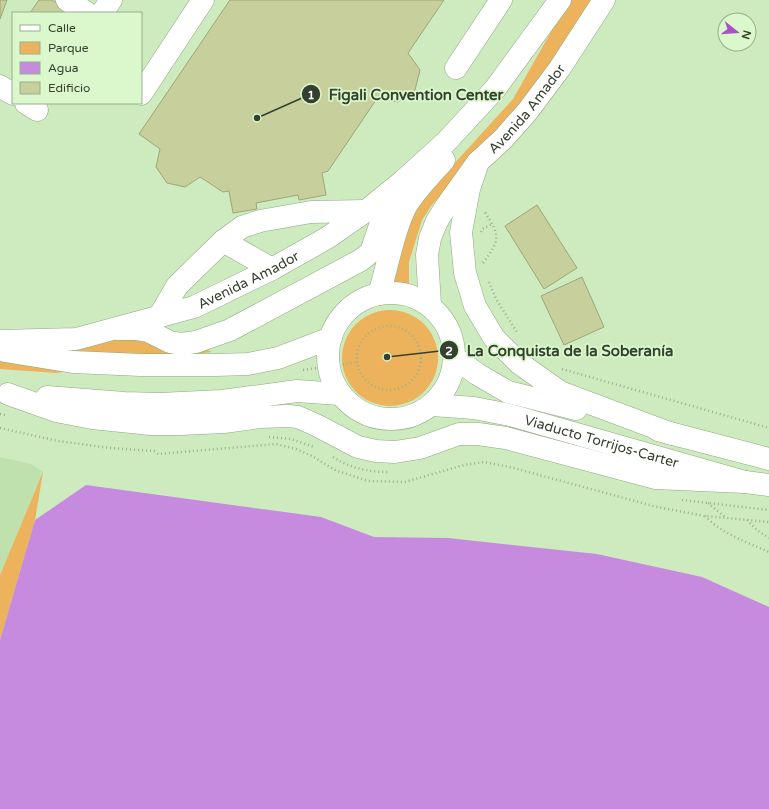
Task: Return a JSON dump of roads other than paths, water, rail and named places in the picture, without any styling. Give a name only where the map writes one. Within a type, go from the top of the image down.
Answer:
[{"type":"main road","points":[[67,0],[85,12]]},
{"type":"main road","points":[[103,12],[111,0]]},
{"type":"main road","points":[[142,92],[203,0]]},
{"type":"main road","points":[[456,68],[501,0]]},
{"type":"main road","name":"Avenida Amador","points":[[0,341],[76,338],[194,307],[272,268],[327,238],[366,211],[403,181],[446,142],[495,89],[560,0]]},
{"type":"main road","name":"Avenida Amador","points":[[430,305],[427,255],[430,238],[437,221],[478,162],[503,139],[527,112],[560,68],[604,0]]},
{"type":"main road","points":[[0,86],[12,93]]},
{"type":"main road","name":"Avenida Amador","points":[[379,294],[396,233],[405,209],[414,193],[445,159],[457,130]]},
{"type":"main road","points":[[478,162],[469,189],[461,232],[465,273],[475,306],[494,338],[519,363],[560,392],[672,434]]},
{"type":"main road","points":[[110,330],[135,329],[148,331],[170,342],[181,344],[196,342],[230,330],[354,263],[371,252],[388,202],[403,181]]},
{"type":"main road","points":[[159,317],[177,286],[223,241],[242,227],[260,221],[312,212],[366,211]]},
{"type":"main road","points":[[223,241],[272,268]]},
{"type":"main road","points":[[396,293],[414,296],[430,305],[448,328],[454,342],[455,358],[452,376],[444,392],[432,405],[420,413],[406,418],[391,420],[376,418],[362,413],[350,405],[340,394],[331,376],[328,357],[331,338],[341,317],[358,302],[379,294],[396,293]]},
{"type":"main road","points":[[0,350],[73,362],[141,365],[248,364],[278,358],[331,338]]},
{"type":"main road","name":"Viaducto Torrijos-Carter","points":[[455,358],[477,374],[508,392],[769,459]]},
{"type":"main road","points":[[4,393],[124,403],[160,404],[222,401],[297,391],[340,394]]},
{"type":"main road","points":[[4,393],[56,411],[92,418],[151,424],[224,422],[260,417],[288,416],[316,425],[358,447],[376,451],[395,452],[420,448],[458,434],[478,434],[506,438],[655,478],[745,482]]},
{"type":"main road","name":"Viaducto Torrijos-Carter","points":[[432,405],[474,408],[510,415],[745,482],[769,485]]},
{"type":"water","points":[[86,485],[321,517],[374,537],[448,538],[597,554],[702,577],[769,607],[769,809],[0,809],[0,640],[35,520]]},
{"type":"place","name":"Figali Convention Center","points":[[257,118]]},
{"type":"place","name":"La Conquista de la Soberanía","points":[[387,357]]}]
